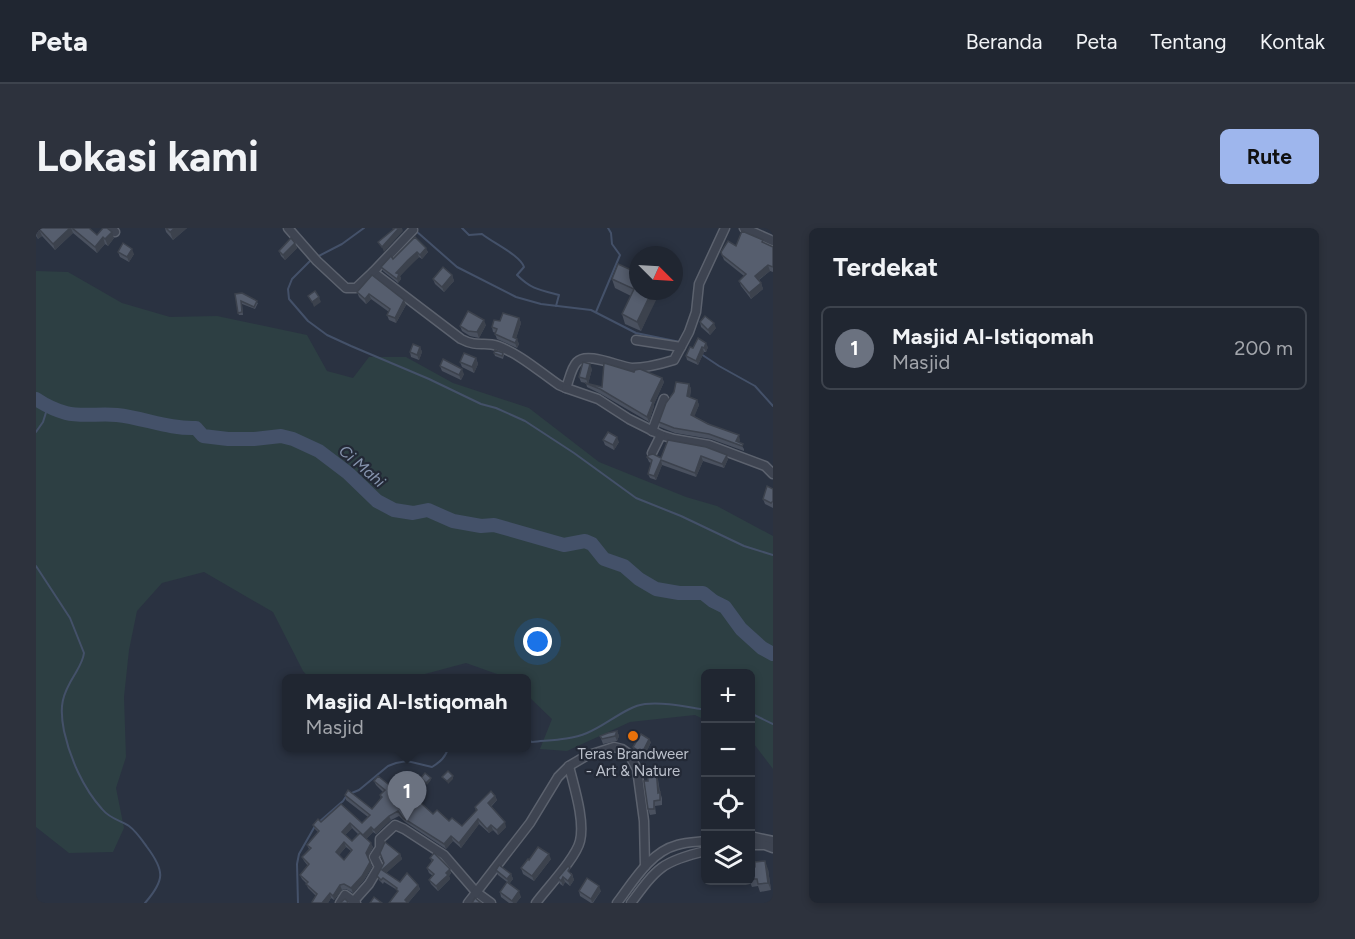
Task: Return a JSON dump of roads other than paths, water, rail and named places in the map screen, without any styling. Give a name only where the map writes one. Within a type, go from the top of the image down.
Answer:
[{"type":"street","points":[[288,228],[317,261],[346,288],[356,288],[413,230]]},
{"type":"street","points":[[566,388],[576,362],[582,359],[593,358],[630,368],[642,368],[674,360],[695,316],[699,284],[725,228]]},
{"type":"street","points":[[744,228],[773,241]]},
{"type":"street","points":[[373,272],[461,339],[477,346],[494,344],[510,351],[559,385],[603,401],[629,419],[657,433],[674,439],[709,445],[765,466],[773,474]]},
{"type":"street","points":[[636,340],[681,347]]},
{"type":"street","points":[[652,453],[664,399]]},
{"type":"street","points":[[468,903],[530,823],[558,777],[569,766],[586,756],[614,747],[622,749],[638,769],[644,821],[645,866]]},
{"type":"street","points":[[536,903],[574,853],[580,840],[577,798],[569,766]]},
{"type":"street","points":[[340,903],[345,895],[355,902],[369,884],[380,867],[374,857],[381,848],[380,839],[395,825],[405,829],[444,855],[476,892],[491,903]]},
{"type":"street","points":[[755,840],[773,841]]},
{"type":"street","points":[[755,840],[773,849]]},
{"type":"street","points":[[617,903],[645,866],[678,844],[701,841]]},
{"type":"street","points":[[631,903],[653,874],[663,865],[701,852]]},
{"type":"waterway","points":[[364,228],[342,244],[311,260],[292,279],[288,289],[289,299],[308,321],[327,335],[481,404],[525,421],[636,498],[681,516],[744,546],[773,555]]},
{"type":"waterway","points":[[462,228],[469,235],[482,234],[517,258],[524,267],[517,275],[536,288],[559,295],[556,306]]},
{"type":"waterway","points":[[596,312],[620,255],[612,244],[608,228]]},
{"type":"waterway","points":[[416,231],[457,267],[516,297],[541,304],[591,310],[636,333],[680,342]]},
{"type":"waterway","points":[[701,354],[755,386],[773,406]]},
{"type":"waterway","name":"Ci Mahi","points":[[36,399],[66,413],[137,418],[176,427],[196,428],[203,436],[228,439],[281,436],[293,439],[319,451],[348,473],[377,501],[394,510],[413,513],[428,510],[453,521],[481,526],[494,525],[564,545],[585,541],[592,544],[604,559],[624,566],[639,579],[656,589],[679,593],[703,593],[725,607],[741,629],[762,648],[773,654]]},
{"type":"waterway","points":[[36,432],[43,422],[48,406]]},
{"type":"waterway","points":[[36,566],[70,618],[84,653],[67,688],[62,708],[64,731],[70,752],[83,782],[95,801],[108,815],[134,830],[153,855],[160,869],[159,882],[145,903]]},
{"type":"waterway","points":[[531,742],[580,735],[594,730],[631,708],[645,704],[668,704],[701,709]]},
{"type":"waterway","points":[[755,715],[773,724]]},
{"type":"waterway","points":[[319,822],[347,795],[359,790],[388,766],[407,761],[432,767],[447,752]]},
{"type":"waterway","points":[[298,903],[299,854],[315,826]]},
{"type":"place","name":"Teras Brandweer - Art & Nature","points":[[633,736]]},
{"type":"place","name":"Masjid Al-Istiqomah","points":[[407,821]]}]
